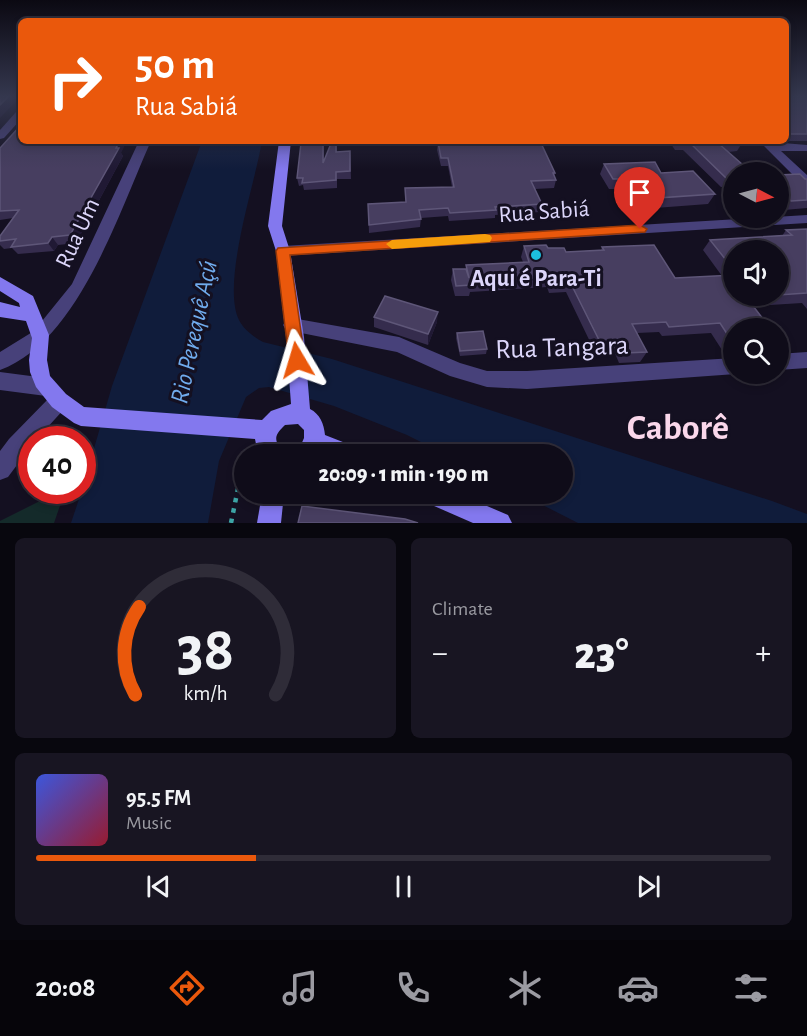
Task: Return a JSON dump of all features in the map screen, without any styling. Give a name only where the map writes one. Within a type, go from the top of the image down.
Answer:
[{"type":"street","points":[[0,136],[14,120]]},
{"type":"street","name":"Rua Um","points":[[0,362],[40,336],[78,287],[144,144]]},
{"type":"street","points":[[285,144],[275,226],[283,251],[294,331],[300,409],[316,430],[312,444]]},
{"type":"street","points":[[768,144],[807,148]]},
{"type":"street","points":[[768,144],[807,182]]},
{"type":"street","name":"Rua Sabiá","points":[[283,251],[807,219]]},
{"type":"street","points":[[0,283],[27,300],[29,315],[40,336],[38,364],[52,394]]},
{"type":"street","points":[[0,309],[29,315]]},
{"type":"street","name":"Rua Tangara","points":[[294,331],[399,345],[457,370],[487,378],[527,380],[723,367]]},
{"type":"street","points":[[789,361],[807,360]]},
{"type":"street","points":[[0,381],[52,394],[81,416],[258,431],[276,418],[300,409]]},
{"type":"street","points":[[0,469],[52,394]]},
{"type":"street","points":[[258,431],[265,444]]},
{"type":"street","points":[[269,523],[272,504]]},
{"type":"street","points":[[456,504],[500,523]]},
{"type":"path","points":[[231,523],[235,504]]},
{"type":"green space","points":[[34,504],[61,504],[54,523],[0,523]]},
{"type":"water","name":"Rio Perequê Açú","points":[[201,144],[261,144],[241,233],[234,282],[239,320],[246,330],[260,340],[332,359],[772,501],[807,514],[807,523],[578,523],[541,504],[573,504],[573,444],[425,444],[334,406],[269,387],[259,388],[246,397],[219,461],[208,523],[71,523],[77,504],[96,504],[96,441],[112,386]]},
{"type":"building","points":[[789,120],[807,120],[807,134],[791,134]]},
{"type":"building","points":[[18,128],[18,144],[118,144],[116,148],[119,148],[70,235],[52,237],[48,243],[11,247],[16,239],[0,241],[0,236],[19,210],[0,211],[0,148]]},
{"type":"building","points":[[301,144],[323,144],[323,163],[331,144],[336,144],[336,152],[350,151],[350,171],[336,172],[336,180],[302,183],[303,178],[297,178]]},
{"type":"building","points":[[438,144],[541,144],[556,180],[531,181],[542,204],[450,213],[448,208],[419,210],[421,219],[369,225],[368,204],[406,202],[405,188],[454,187],[448,158],[441,158]]},
{"type":"building","points":[[691,144],[719,144],[740,162],[723,162],[723,175]]},
{"type":"building","points":[[655,162],[661,173],[693,171],[715,194],[642,201],[640,198],[632,198],[618,179],[613,179],[604,164]]},
{"type":"building","points":[[789,174],[800,174],[807,179],[807,200],[789,199]]},
{"type":"building","points":[[807,229],[807,293],[789,294],[789,240],[723,240],[723,256],[710,240],[792,235],[786,230]]},
{"type":"building","points":[[546,245],[548,248],[564,248],[566,252],[604,250],[602,247],[654,245],[675,278],[723,276],[723,306],[753,306],[762,318],[723,318],[723,328],[720,323],[669,327],[666,322],[632,324],[647,352],[625,353],[620,341],[600,342],[570,282],[553,282],[551,277],[470,282],[471,285],[456,286],[453,269],[466,269],[469,278],[466,265],[529,262],[524,246]]},
{"type":"building","points":[[385,296],[438,312],[428,334],[374,317]]},
{"type":"building","points":[[483,331],[487,349],[460,351],[457,333]]},
{"type":"building","points":[[302,506],[405,519],[418,523],[298,523]]},
{"type":"slow traffic","points":[[392,244],[485,238]]},
{"type":"place","name":"Aqui é Para-Ti","points":[[536,255]]},
{"type":"district","name":"Caborê","points":[[678,428]]},
{"type":"route","points":[[297,360],[283,251],[640,229]]}]
